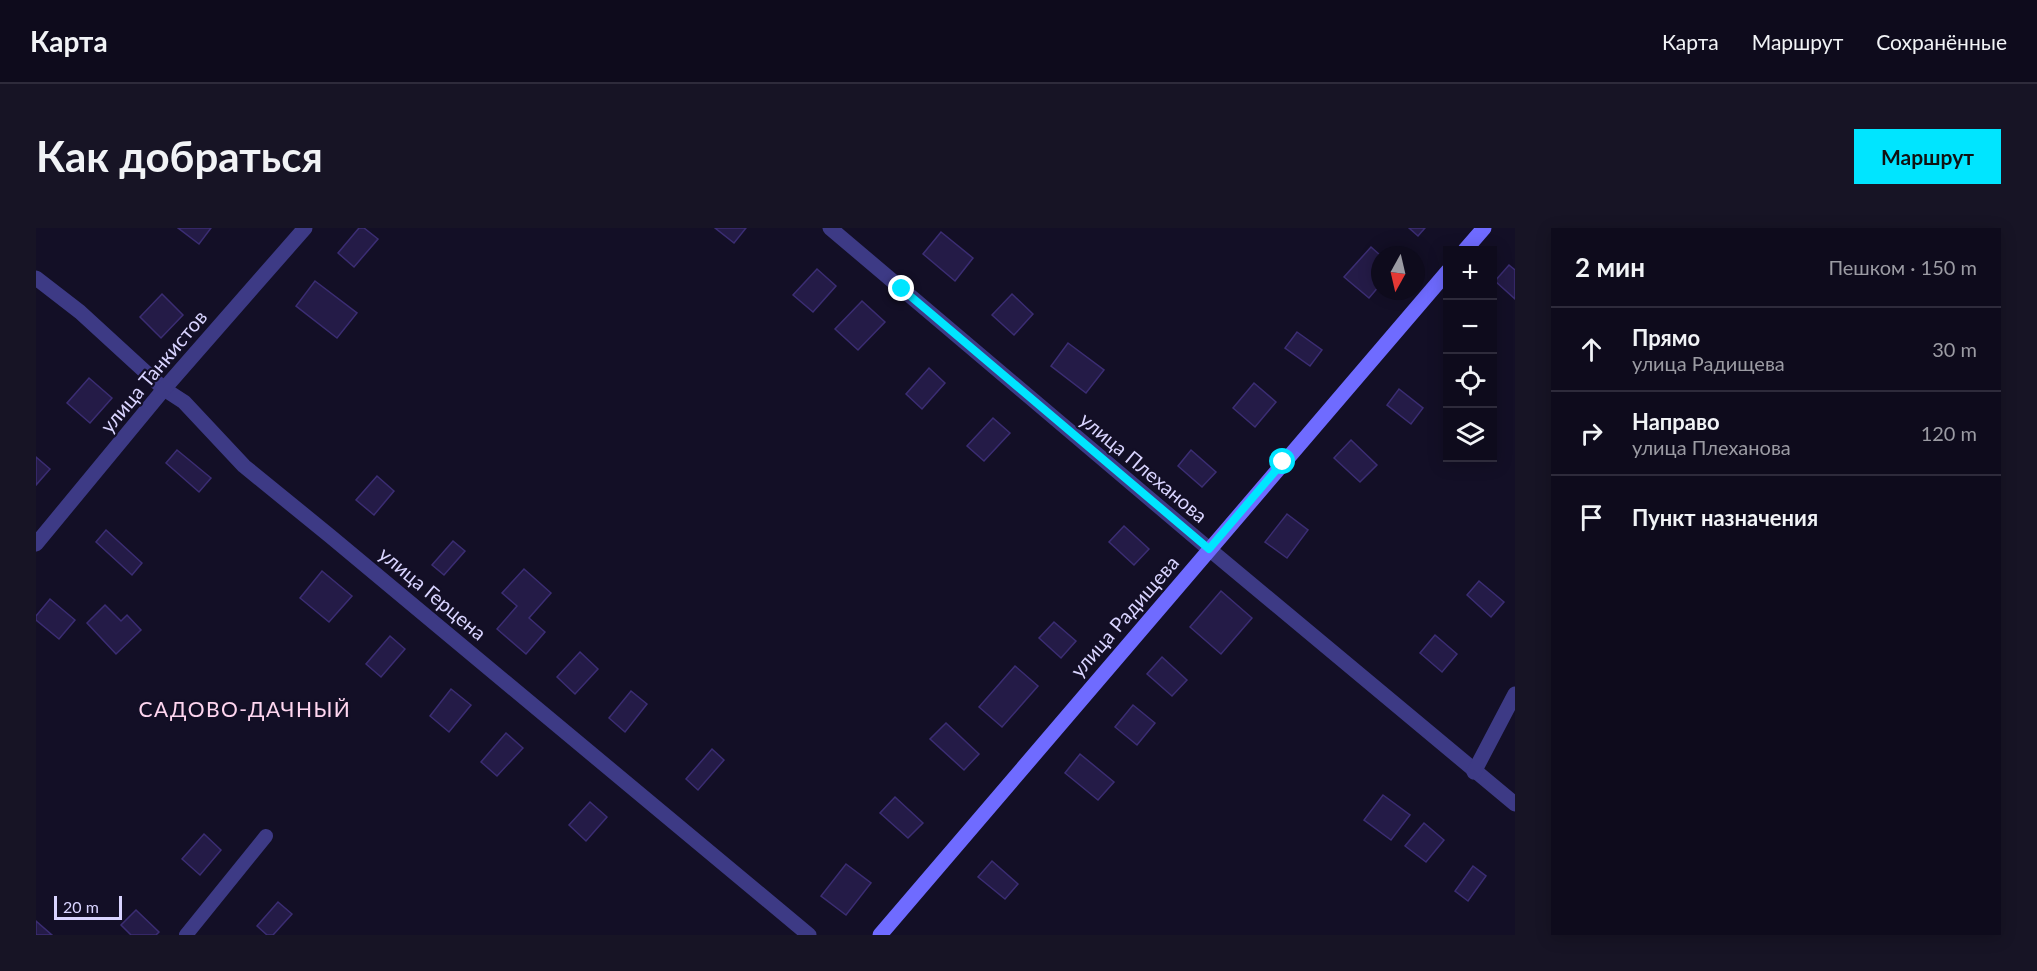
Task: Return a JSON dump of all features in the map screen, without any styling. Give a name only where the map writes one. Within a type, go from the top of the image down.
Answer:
[{"type":"street","name":"улица Танкистов","points":[[36,544],[164,389],[305,228]]},
{"type":"street","name":"улица Плеханова","points":[[830,228],[1474,772],[1515,804]]},
{"type":"street","points":[[1469,246],[1485,228]]},
{"type":"street","name":"улица Радищева","points":[[880,935],[1443,277]]},
{"type":"street","name":"улица Герцена","points":[[36,278],[80,312],[164,389],[184,402],[244,466],[809,935]]},
{"type":"street","points":[[1474,772],[1515,694]]},
{"type":"lane","points":[[186,935],[266,836]]},
{"type":"building","points":[[178,228],[211,228],[199,244]]},
{"type":"building","points":[[359,228],[364,228],[378,239],[354,267],[338,253]]},
{"type":"building","points":[[715,228],[746,228],[734,243]]},
{"type":"building","points":[[1409,228],[1425,228],[1418,236]]},
{"type":"building","points":[[941,232],[973,258],[955,281],[923,254]]},
{"type":"building","points":[[1371,247],[1371,296],[1369,298],[1344,277]]},
{"type":"building","points":[[1509,265],[1515,270],[1515,299],[1497,283],[1497,279]]},
{"type":"building","points":[[817,269],[836,286],[813,312],[793,295]]},
{"type":"building","points":[[315,281],[357,313],[337,338],[296,306]]},
{"type":"building","points":[[162,294],[183,315],[161,338],[140,317]]},
{"type":"building","points":[[1012,294],[1033,314],[1014,335],[992,315]]},
{"type":"building","points":[[862,301],[885,322],[858,350],[835,329]]},
{"type":"building","points":[[1297,332],[1322,350],[1310,366],[1285,348]]},
{"type":"building","points":[[1068,343],[1104,370],[1086,393],[1051,366]]},
{"type":"building","points":[[929,368],[945,383],[922,409],[906,394]]},
{"type":"building","points":[[89,378],[112,398],[90,423],[67,403]]},
{"type":"building","points":[[1254,383],[1276,402],[1255,427],[1233,408]]},
{"type":"building","points":[[1399,389],[1423,408],[1411,424],[1387,405]]},
{"type":"building","points":[[993,418],[1010,433],[984,461],[967,446]]},
{"type":"building","points":[[1351,440],[1377,465],[1360,482],[1334,458]]},
{"type":"building","points":[[177,450],[211,478],[199,492],[166,463]]},
{"type":"building","points":[[1191,450],[1216,472],[1202,487],[1178,466]]},
{"type":"building","points":[[36,457],[50,469],[36,485]]},
{"type":"building","points":[[377,476],[394,491],[374,515],[356,500]]},
{"type":"building","points":[[1287,514],[1308,530],[1287,558],[1265,542]]},
{"type":"building","points":[[1124,526],[1149,549],[1134,565],[1109,542]]},
{"type":"building","points":[[106,530],[142,563],[132,575],[96,542]]},
{"type":"building","points":[[453,541],[465,551],[444,575],[432,565]]},
{"type":"building","points":[[524,569],[551,593],[529,618],[545,632],[526,654],[497,629],[517,606],[502,593]]},
{"type":"building","points":[[322,571],[352,596],[329,622],[300,598]]},
{"type":"building","points":[[1479,581],[1504,602],[1491,617],[1467,595]]},
{"type":"building","points":[[1221,591],[1252,618],[1221,654],[1190,627]]},
{"type":"building","points":[[50,599],[75,620],[59,639],[36,620],[36,616]]},
{"type":"building","points":[[105,605],[121,621],[127,615],[141,630],[116,654],[87,623]]},
{"type":"building","points":[[1054,622],[1076,641],[1061,658],[1039,638]]},
{"type":"building","points":[[1435,635],[1457,654],[1442,672],[1420,653]]},
{"type":"building","points":[[390,636],[405,649],[381,677],[366,664]]},
{"type":"building","points":[[580,652],[598,669],[575,694],[557,677]]},
{"type":"building","points":[[1162,657],[1187,680],[1172,696],[1147,674]]},
{"type":"building","points":[[1015,666],[1038,686],[1002,727],[979,707]]},
{"type":"building","points":[[451,689],[471,705],[449,732],[430,716]]},
{"type":"building","points":[[631,691],[647,704],[625,732],[609,718]]},
{"type":"building","points":[[1133,705],[1155,723],[1137,745],[1115,727]]},
{"type":"building","points":[[946,723],[979,754],[964,770],[930,739]]},
{"type":"building","points":[[506,733],[523,748],[497,776],[481,762]]},
{"type":"building","points":[[712,749],[724,760],[698,790],[686,779]]},
{"type":"building","points":[[1080,754],[1114,782],[1098,800],[1065,773]]},
{"type":"building","points":[[1383,795],[1410,815],[1391,840],[1364,820]]},
{"type":"building","points":[[895,797],[923,823],[908,838],[880,813]]},
{"type":"building","points":[[590,802],[607,817],[586,841],[569,825]]},
{"type":"building","points":[[1424,823],[1444,840],[1426,862],[1405,846]]},
{"type":"building","points":[[204,834],[221,850],[200,875],[182,859]]},
{"type":"building","points":[[992,861],[1018,884],[1005,899],[978,877]]},
{"type":"building","points":[[846,864],[871,883],[846,915],[821,896]]},
{"type":"building","points":[[1473,866],[1486,876],[1468,901],[1455,891]]},
{"type":"building","points":[[278,902],[292,914],[273,935],[267,935],[257,926]]},
{"type":"building","points":[[136,910],[159,932],[156,935],[131,935],[121,925]]},
{"type":"building","points":[[36,921],[52,935],[36,935]]},
{"type":"district","name":"САДОВО-ДАЧНЫЙ","points":[[245,708]]},
{"type":"route","points":[[902,289],[1209,549],[1283,462]]}]
